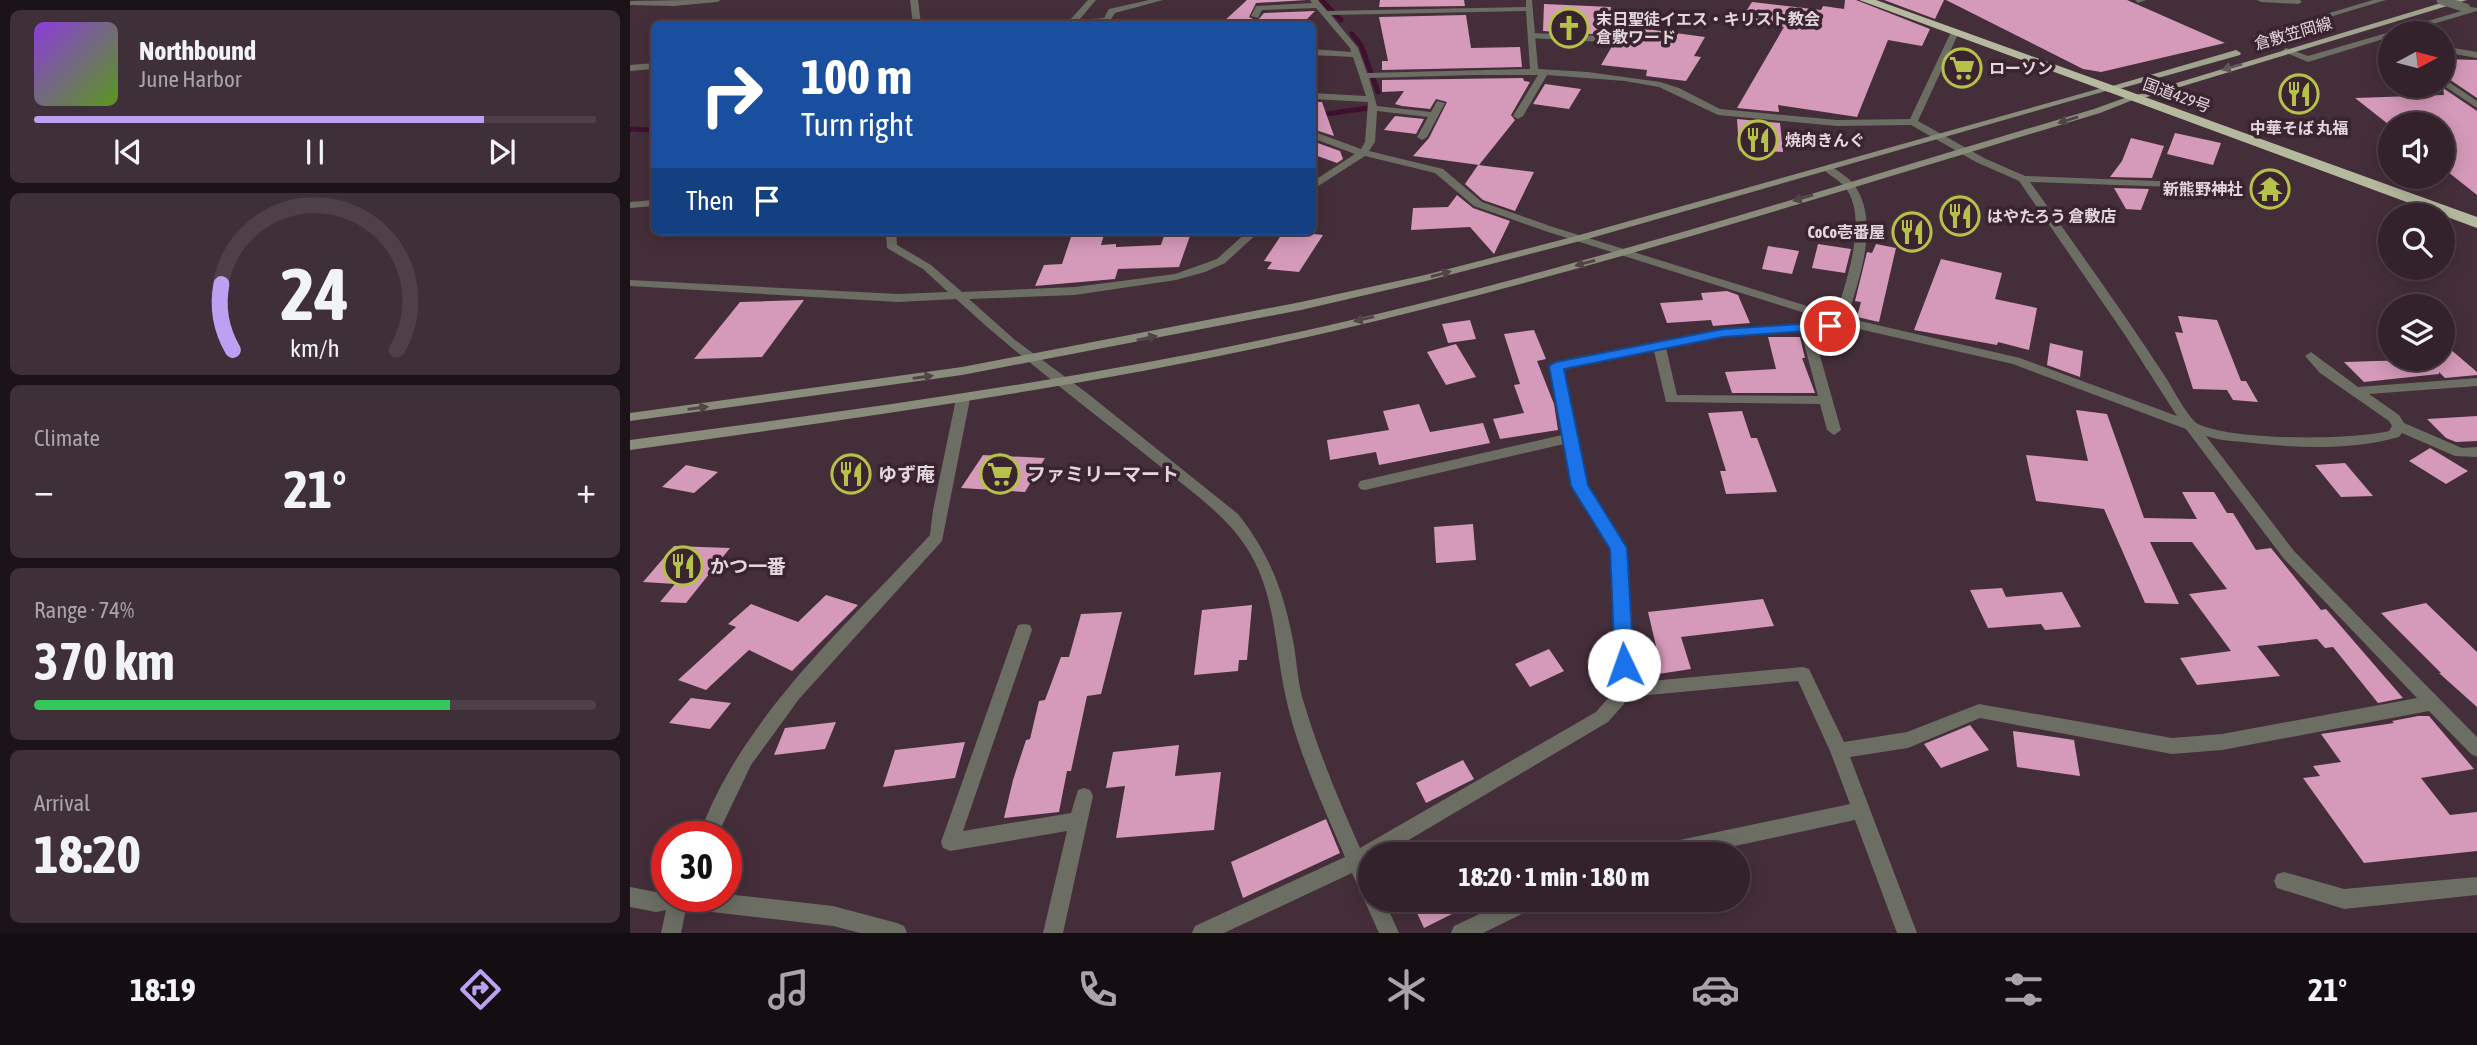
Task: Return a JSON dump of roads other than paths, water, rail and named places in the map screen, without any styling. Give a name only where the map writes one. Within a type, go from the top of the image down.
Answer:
[{"type":"highway","name":"国道429号","points":[[1865,0],[2477,223]]},
{"type":"main road","name":"倉敷笠岡線","points":[[2259,47],[2426,0]]},
{"type":"main road","name":"倉敷笠岡線","points":[[2133,98],[2286,51],[2464,4]]},
{"type":"main road","name":"倉敷笠岡線","points":[[2108,89],[2247,51]]},
{"type":"street","points":[[631,4],[716,0]]},
{"type":"street","points":[[916,0],[917,21]]},
{"type":"street","points":[[1075,0],[1091,1]]},
{"type":"street","points":[[1106,21],[1112,11],[1122,6],[1158,0]]},
{"type":"street","points":[[2261,0],[2298,2],[2296,0]]},
{"type":"street","points":[[2271,44],[2257,36],[2382,0]]},
{"type":"street","points":[[2436,21],[2474,10],[2464,4],[2441,0]]},
{"type":"street","points":[[1071,21],[1091,1]]},
{"type":"street","points":[[1255,16],[1259,8],[1317,3],[1331,13],[1370,75],[1370,142],[1363,153],[1316,184]]},
{"type":"street","points":[[1331,13],[1529,4],[1538,73],[1518,117]]},
{"type":"street","points":[[2333,6],[2345,11]]},
{"type":"street","points":[[1913,122],[1955,32]]},
{"type":"street","points":[[1532,36],[1603,38]]},
{"type":"street","points":[[2286,51],[2308,59],[2378,38]]},
{"type":"street","points":[[2455,51],[2477,55]]},
{"type":"street","points":[[1316,52],[1357,55]]},
{"type":"street","points":[[630,68],[651,66]]},
{"type":"street","points":[[1370,75],[1538,73],[1600,76],[1659,84],[1681,90],[1718,112],[1837,123],[1913,122],[1964,151],[2023,179],[2231,186]]},
{"type":"street","points":[[630,416],[1032,359],[1301,306],[1426,278],[1580,238],[2108,89]]},
{"type":"street","points":[[2455,89],[2477,105]]},
{"type":"street","points":[[1316,97],[1434,115]]},
{"type":"street","points":[[630,445],[962,399],[1317,330],[1426,305],[1626,252],[2133,98]]},
{"type":"street","points":[[1422,137],[1440,103]]},
{"type":"street","points":[[1316,135],[1363,153],[1438,170],[1478,204],[1580,238],[1847,322],[2016,361],[2213,434],[2276,441],[2332,441],[2374,439],[2395,433],[2399,426]]},
{"type":"street","points":[[1827,168],[1848,185],[1858,203],[1861,243],[1847,322]]},
{"type":"street","points":[[2023,179],[2131,334],[2192,428],[2289,555],[2477,749]]},
{"type":"street","points":[[630,205],[650,203]]},
{"type":"street","points":[[891,235],[891,246],[927,267],[959,298],[1032,359],[1233,518],[1265,562],[1279,608],[1294,700],[1358,865]]},
{"type":"street","points":[[630,283],[898,298],[959,298],[1075,291],[1175,277],[1221,261],[1250,235]]},
{"type":"street","points":[[1202,933],[1223,928],[1356,861],[1602,717],[1618,699],[1624,665],[1619,548],[1580,486],[1556,366],[1723,333],[1806,328],[1847,322]]},
{"type":"street","points":[[1806,328],[1834,430]]},
{"type":"street","points":[[1659,346],[1671,399],[1826,400]]},
{"type":"street","points":[[2311,356],[2325,370],[2394,418],[2399,426],[2460,453],[2477,452]]},
{"type":"street","points":[[2354,390],[2477,382]]},
{"type":"street","points":[[715,821],[745,759],[793,694],[937,537],[962,399]]},
{"type":"street","points":[[1365,485],[1570,439]]},
{"type":"street","points":[[1024,630],[950,842],[1078,820]]},
{"type":"street","points":[[1619,691],[1803,674],[1839,751],[1907,933]]},
{"type":"street","points":[[1839,751],[1908,740],[1979,711],[2172,746],[2222,742],[2431,703]]},
{"type":"street","points":[[1053,933],[1084,796]]},
{"type":"street","points":[[1712,842],[1861,810]]},
{"type":"street","points":[[2284,881],[2344,899],[2477,886]]},
{"type":"street","points":[[630,897],[651,901]]},
{"type":"street","points":[[742,905],[833,916],[897,933]]},
{"type":"street","points":[[671,933],[675,912]]},
{"type":"street","points":[[1379,912],[1389,933]]},
{"type":"street","points":[[1461,933],[1504,912]]},
{"type":"waterway","points":[[1321,0],[1341,20]]},
{"type":"waterway","points":[[1352,34],[1361,45],[1378,92]]},
{"type":"waterway","points":[[1319,115],[1368,108]]},
{"type":"waterway","points":[[630,129],[651,130]]},
{"type":"place","name":"末日聖徒イエス・キリスト教会 倉敷ワード","points":[[1569,28]]},
{"type":"place","name":"ローソン","points":[[1962,68]]},
{"type":"place","name":"中華そば 丸福","points":[[2299,94]]},
{"type":"place","name":"焼肉きんぐ","points":[[1758,140]]},
{"type":"place","name":"新熊野神社","points":[[2270,189]]},
{"type":"place","name":"はやたろう 倉敷店","points":[[1960,216]]},
{"type":"place","name":"CoCo壱番屋","points":[[1912,232]]},
{"type":"place","name":"ゆず庵","points":[[851,474]]},
{"type":"place","name":"ファミリーマート","points":[[1000,474]]},
{"type":"place","name":"かつ一番","points":[[683,566]]}]
